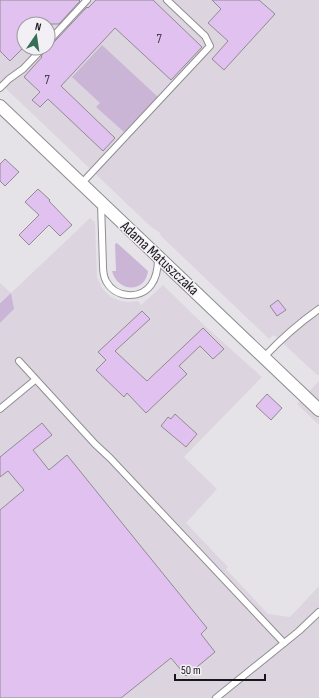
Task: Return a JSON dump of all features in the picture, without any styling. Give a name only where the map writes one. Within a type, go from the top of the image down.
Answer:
[{"type":"street","name":"Adama Matuszczaka","points":[[0,106],[319,410]]},
{"type":"lane","points":[[56,33],[87,0]]},
{"type":"lane","points":[[81,184],[210,46],[205,36],[167,0]]},
{"type":"lane","points":[[0,88],[8,79],[23,69],[35,56]]},
{"type":"lane","points":[[101,203],[103,266],[106,282],[110,287],[122,294],[129,295],[135,295],[147,290],[154,281],[157,273],[158,257]]},
{"type":"lane","points":[[264,357],[280,340],[319,308]]},
{"type":"lane","points":[[18,361],[284,643]]},
{"type":"lane","points":[[0,409],[36,380]]},
{"type":"lane","points":[[216,698],[309,623],[319,612]]},
{"type":"shaded area","points":[[0,0],[319,0],[319,375],[317,375],[274,335],[269,339],[162,237],[159,232],[151,227],[0,83]]},
{"type":"shaded area","points":[[102,45],[158,97],[124,132],[96,107],[100,103],[72,77]]},
{"type":"shaded area","points":[[90,218],[95,222],[97,277],[102,288],[111,297],[121,301],[138,301],[141,305],[163,285],[205,326],[262,377],[184,457],[217,489],[186,523],[228,567],[226,569],[268,614],[290,617],[319,586],[319,698],[0,698],[0,323],[2,322],[11,293]]},
{"type":"shaded area","points":[[117,243],[148,271],[142,284],[137,287],[131,288],[125,286],[119,283],[115,278],[112,271],[116,271],[115,244]]},
{"type":"shaded area","points":[[0,283],[11,293],[0,302]]},
{"type":"shaded area","points":[[11,293],[14,309],[0,323],[0,303]]},
{"type":"shaded area","points":[[319,381],[319,425],[297,404]]},
{"type":"building","points":[[0,0],[80,1],[59,24],[56,24],[56,16],[16,16],[16,55],[10,61],[0,51]]},
{"type":"building","points":[[96,0],[153,0],[202,47],[171,80],[115,28],[61,86],[115,138],[103,151],[48,99],[40,107],[32,100],[40,92],[24,77],[42,57],[41,56],[56,56],[56,40],[87,7],[88,8]]},
{"type":"building","points":[[212,0],[259,0],[275,14],[224,70],[212,59],[228,41],[208,23],[221,9]]},
{"type":"building","points":[[5,159],[19,172],[5,186],[0,181],[0,164]]},
{"type":"building","points":[[38,189],[72,225],[60,236],[49,225],[29,245],[19,235],[39,215],[25,202]]},
{"type":"building","points":[[278,300],[286,310],[277,316],[270,306]]},
{"type":"building","points":[[142,311],[150,319],[115,351],[147,381],[203,328],[224,349],[213,359],[200,346],[179,366],[187,374],[146,413],[127,393],[124,397],[96,370],[106,360],[98,352]]},
{"type":"building","points":[[267,394],[282,408],[271,420],[256,406]]},
{"type":"building","points":[[175,414],[197,434],[186,447],[161,426],[168,417],[171,419]]},
{"type":"building","points":[[42,423],[52,435],[33,450],[49,470],[67,455],[207,628],[201,634],[215,652],[186,676],[171,658],[121,698],[0,698],[0,510],[24,490],[8,471],[0,477],[0,457]]}]
